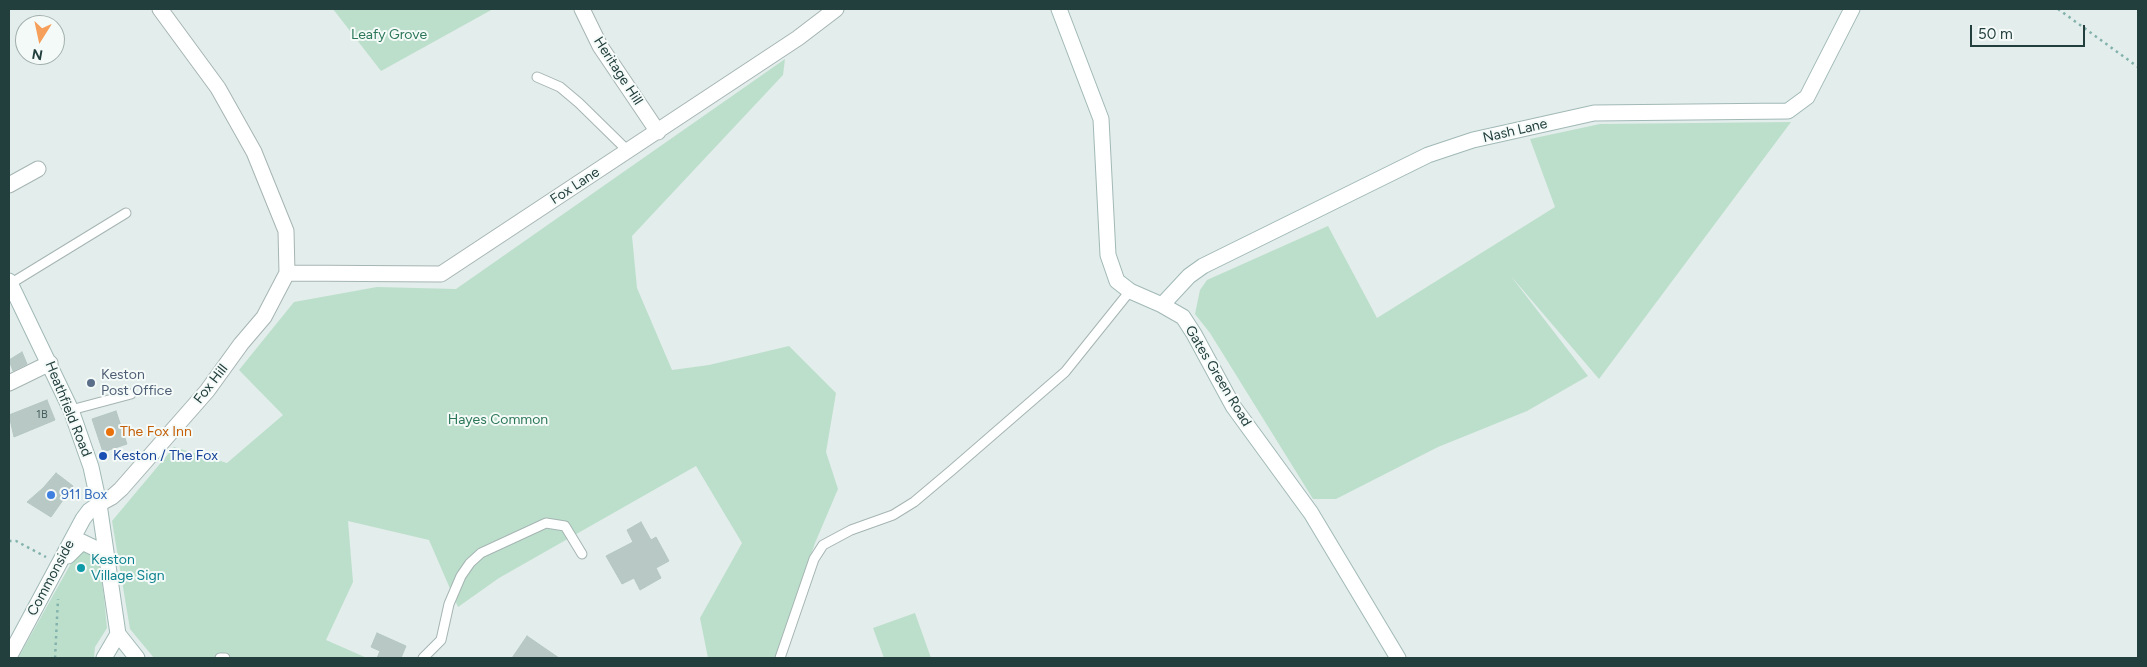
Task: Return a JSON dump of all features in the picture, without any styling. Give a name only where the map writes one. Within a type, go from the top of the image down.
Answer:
[{"type":"street","points":[[160,9],[218,88],[254,152],[286,231],[287,273]]},
{"type":"street","name":"Heritage Hill","points":[[582,9],[600,46],[658,132]]},
{"type":"street","name":"Fox Lane","points":[[287,273],[441,274],[658,132],[798,38],[836,9]]},
{"type":"street","name":"Gates Green Road","points":[[1059,9],[1101,119],[1108,255],[1117,281],[1130,291],[1162,305],[1183,317],[1233,406],[1311,513],[1398,658]]},
{"type":"street","name":"Nash Lane","points":[[1162,305],[1189,276],[1204,266],[1428,155],[1473,140],[1594,113],[1788,111],[1807,97],[1852,9]]},
{"type":"street","points":[[9,185],[38,169]]},
{"type":"street","name":"Fox Hill","points":[[99,504],[112,497],[121,489],[207,391],[241,344],[264,317],[287,273]]},
{"type":"street","name":"Heathfield Road","points":[[10,282],[71,410],[91,467],[99,504],[118,634]]},
{"type":"street","points":[[9,384],[50,363]]},
{"type":"street","name":"Commonside","points":[[9,657],[86,514],[99,504]]},
{"type":"street","points":[[60,564],[82,542],[105,553]]},
{"type":"street","points":[[104,658],[118,634],[137,658]]},
{"type":"lane","points":[[537,77],[560,87],[580,103],[628,151]]},
{"type":"lane","points":[[10,282],[126,213]]},
{"type":"lane","points":[[780,658],[814,560],[823,545],[832,538],[893,515],[914,502],[1065,372],[1130,291]]},
{"type":"lane","points":[[71,410],[131,394]]},
{"type":"lane","points":[[423,658],[440,640],[449,604],[462,576],[470,563],[481,553],[546,522],[565,526],[582,554]]},
{"type":"path","points":[[2058,9],[2138,67]]},
{"type":"path","points":[[9,541],[16,541],[60,564]]},
{"type":"path","points":[[55,658],[58,592]]},
{"type":"green space","name":"Leafy Grove","points":[[333,9],[493,9],[381,71]]},
{"type":"green space","name":"Hayes Common","points":[[785,59],[783,75],[632,236],[637,288],[672,370],[709,365],[789,346],[836,393],[826,452],[838,489],[815,543],[775,658],[708,658],[700,618],[742,543],[696,466],[499,578],[458,607],[429,540],[348,521],[353,582],[326,640],[367,658],[154,658],[130,629],[112,521],[174,447],[227,463],[283,415],[239,370],[294,302],[377,287],[456,289]]},
{"type":"green space","points":[[1791,122],[1599,379],[1510,275],[1588,376],[1527,411],[1438,447],[1336,499],[1313,499],[1210,333],[1195,314],[1200,290],[1207,280],[1328,226],[1377,318],[1555,207],[1530,139],[1600,124]]},
{"type":"green space","points":[[79,549],[88,549],[98,557],[104,597],[107,628],[95,647],[94,658],[18,658]]},
{"type":"green space","points":[[915,613],[931,658],[884,658],[873,628]]},
{"type":"building","points":[[22,352],[27,364],[13,371],[9,360]]},
{"type":"building","points":[[47,400],[55,420],[14,437],[9,415]]},
{"type":"building","name":"The Fox Inn","points":[[116,411],[127,444],[103,452],[92,419]]},
{"type":"building","name":"911 Box","points":[[56,473],[73,486],[51,517],[27,502]]},
{"type":"building","points":[[641,522],[651,540],[656,537],[669,561],[656,568],[661,578],[640,590],[634,578],[622,584],[606,556],[633,542],[627,530]]},
{"type":"building","points":[[377,633],[406,646],[401,658],[377,658],[380,651],[371,647]]},
{"type":"building","points":[[527,636],[559,658],[512,658]]},
{"type":"place","name":"Keston Post Office","points":[[91,383]]},
{"type":"place","name":"The Fox Inn","points":[[110,432]]},
{"type":"place","name":"Keston / The Fox","points":[[103,456]]},
{"type":"place","name":"911 Box","points":[[51,495]]},
{"type":"place","name":"Keston Village Sign","points":[[81,568]]}]
